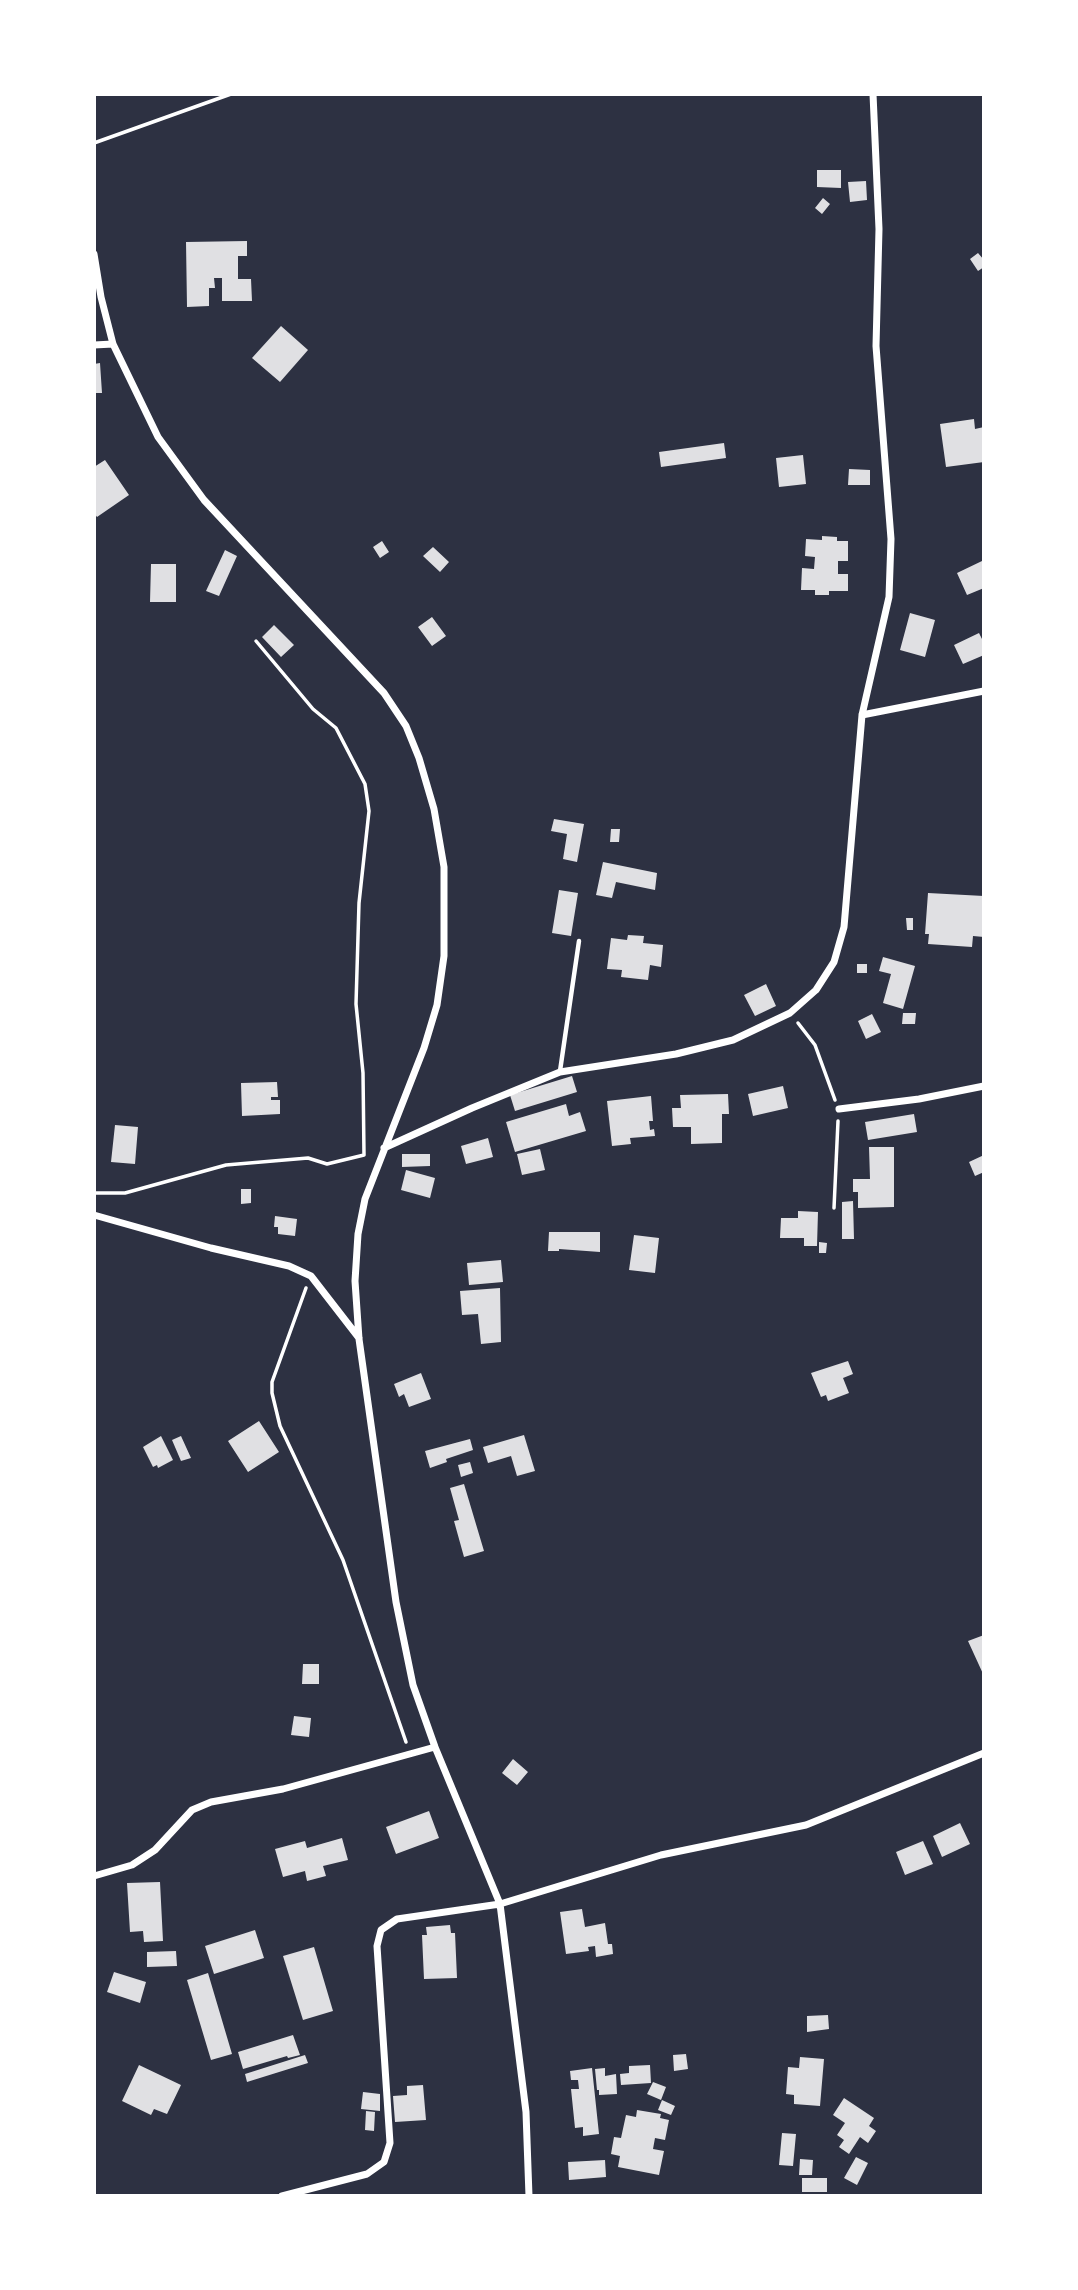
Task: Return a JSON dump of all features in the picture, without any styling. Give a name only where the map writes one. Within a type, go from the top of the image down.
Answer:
[{"type":"street","points":[[383,1149],[560,1072],[676,1054],[733,1040],[790,1013],[816,990],[834,962],[844,927],[862,715],[889,597],[891,539],[876,346],[879,229],[873,94]]},
{"type":"street","points":[[94,254],[101,298],[113,344],[159,437],[204,500],[384,693],[406,726],[434,809],[444,867],[444,956],[437,1005],[424,1048],[365,1199],[358,1234],[355,1281],[359,1339],[396,1602],[413,1685],[435,1747],[500,1904],[526,2112],[529,2196]]},
{"type":"street","points":[[94,345],[113,344]]},
{"type":"street","points":[[862,715],[984,691]]},
{"type":"street","points":[[839,1109],[919,1099],[984,1086]]},
{"type":"street","points":[[94,1215],[211,1248],[289,1266],[311,1276],[359,1339]]},
{"type":"street","points":[[94,1877],[132,1865],[143,1858],[155,1850],[192,1810],[211,1802],[283,1789],[435,1747]]},
{"type":"street","points":[[282,2196],[367,2174],[384,2162],[390,2143],[377,1946],[381,1930],[397,1919],[500,1904],[661,1855],[806,1825],[984,1753]]},
{"type":"lane","points":[[560,1072],[579,941]]},
{"type":"path","points":[[94,143],[231,94]]},
{"type":"path","points":[[256,641],[313,709],[336,728],[365,784],[369,811],[359,903],[356,1004],[363,1073],[364,1155]]},
{"type":"path","points":[[94,1193],[125,1193],[226,1165],[308,1158],[327,1164],[383,1149]]},
{"type":"path","points":[[311,1276],[272,1381],[272,1393],[280,1426],[343,1560],[410,1754]]},
{"type":"building","points":[[817,170],[841,170],[841,188],[817,187]]},
{"type":"building","points":[[866,181],[867,200],[850,202],[848,182]]},
{"type":"building","points":[[823,198],[830,204],[822,214],[815,208]]},
{"type":"building","points":[[247,241],[247,256],[238,256],[238,279],[251,279],[252,301],[222,301],[222,278],[214,278],[215,288],[209,288],[209,306],[187,307],[186,242]]},
{"type":"building","points":[[978,253],[984,260],[984,267],[978,271],[970,259]]},
{"type":"building","points":[[281,326],[308,350],[280,382],[252,358]]},
{"type":"building","points":[[100,363],[102,393],[94,393],[94,364]]},
{"type":"building","points":[[974,419],[975,429],[984,427],[984,462],[946,467],[940,424]]},
{"type":"building","points":[[724,443],[726,458],[661,467],[659,452]]},
{"type":"building","points":[[803,455],[806,484],[779,487],[776,458]]},
{"type":"building","points":[[105,460],[129,495],[97,517],[94,513],[94,467]]},
{"type":"building","points":[[849,469],[870,470],[870,485],[848,485]]},
{"type":"building","points":[[822,536],[848,541],[848,561],[838,561],[838,574],[848,574],[848,591],[829,591],[829,595],[815,595],[815,590],[801,590],[802,568],[814,569],[815,557],[805,556],[806,539],[822,540]]},
{"type":"building","points":[[382,541],[389,552],[380,558],[373,547]]},
{"type":"building","points":[[433,547],[449,562],[440,572],[423,556]]},
{"type":"building","points":[[225,550],[237,556],[219,596],[206,591]]},
{"type":"building","points":[[982,561],[984,588],[967,595],[957,573]]},
{"type":"building","points":[[151,564],[176,564],[176,602],[150,602]]},
{"type":"building","points":[[910,613],[935,620],[925,657],[900,650]]},
{"type":"building","points":[[432,617],[446,636],[432,646],[418,627]]},
{"type":"building","points":[[274,625],[294,645],[281,657],[262,637]]},
{"type":"building","points":[[979,633],[984,643],[984,655],[963,664],[954,645]]},
{"type":"building","points":[[554,819],[584,824],[577,862],[563,859],[567,834],[551,831]]},
{"type":"building","points":[[611,829],[620,829],[619,842],[610,842]]},
{"type":"building","points":[[603,862],[657,873],[655,890],[616,882],[612,898],[596,895]]},
{"type":"building","points":[[559,890],[578,893],[571,936],[552,933]]},
{"type":"building","points":[[928,893],[984,896],[984,937],[973,936],[972,947],[928,944],[929,934],[925,934]]},
{"type":"building","points":[[906,918],[913,918],[913,930],[907,930]]},
{"type":"building","points":[[628,935],[644,936],[643,943],[663,945],[661,967],[650,965],[648,980],[621,977],[622,970],[607,969],[611,938],[627,940]]},
{"type":"building","points":[[883,957],[915,966],[903,1009],[883,1003],[891,974],[879,971]]},
{"type":"building","points":[[857,964],[867,964],[867,973],[857,973]]},
{"type":"building","points":[[766,984],[776,1006],[755,1016],[744,995]]},
{"type":"building","points":[[903,1013],[916,1013],[915,1024],[902,1024]]},
{"type":"building","points":[[872,1014],[881,1032],[866,1039],[858,1021]]},
{"type":"building","points":[[572,1076],[577,1092],[515,1111],[510,1095]]},
{"type":"building","points":[[277,1082],[278,1097],[271,1097],[271,1100],[280,1100],[280,1114],[242,1116],[241,1083]]},
{"type":"building","points":[[783,1086],[788,1108],[753,1116],[748,1094]]},
{"type":"building","points":[[728,1094],[729,1114],[722,1114],[722,1143],[691,1144],[691,1127],[673,1127],[672,1108],[681,1108],[680,1095]]},
{"type":"building","points":[[651,1096],[653,1121],[649,1121],[650,1130],[654,1129],[655,1136],[630,1138],[631,1144],[612,1146],[607,1101]]},
{"type":"building","points":[[566,1104],[569,1116],[580,1112],[586,1131],[515,1152],[506,1122]]},
{"type":"building","points":[[914,1114],[917,1132],[868,1140],[865,1122]]},
{"type":"building","points":[[115,1125],[138,1127],[135,1164],[111,1162]]},
{"type":"building","points":[[488,1138],[493,1157],[466,1164],[461,1146]]},
{"type":"building","points":[[869,1147],[894,1147],[894,1207],[858,1208],[858,1192],[853,1192],[853,1179],[870,1179]]},
{"type":"building","points":[[540,1149],[545,1170],[522,1175],[517,1154]]},
{"type":"building","points":[[402,1154],[430,1154],[430,1166],[402,1167]]},
{"type":"building","points":[[984,1155],[984,1172],[975,1176],[969,1162]]},
{"type":"building","points":[[406,1170],[435,1178],[430,1198],[401,1190]]},
{"type":"building","points":[[241,1189],[251,1189],[251,1203],[241,1204]]},
{"type":"building","points":[[853,1201],[854,1239],[842,1239],[842,1202]]},
{"type":"building","points":[[798,1211],[818,1212],[817,1246],[804,1246],[804,1238],[780,1238],[781,1218],[798,1218]]},
{"type":"building","points":[[275,1216],[297,1219],[295,1236],[278,1234],[278,1227],[274,1227]]},
{"type":"building","points":[[549,1232],[600,1232],[600,1252],[559,1249],[548,1251]]},
{"type":"building","points":[[634,1235],[659,1238],[655,1273],[629,1270]]},
{"type":"building","points":[[819,1242],[827,1243],[826,1253],[819,1253]]},
{"type":"building","points":[[501,1260],[503,1282],[469,1285],[467,1263]]},
{"type":"building","points":[[500,1288],[501,1342],[481,1344],[478,1314],[462,1315],[460,1291]]},
{"type":"building","points":[[848,1361],[853,1374],[843,1378],[849,1393],[828,1401],[826,1395],[821,1397],[811,1373]]},
{"type":"building","points":[[421,1373],[431,1399],[409,1407],[404,1394],[399,1397],[394,1384]]},
{"type":"building","points":[[259,1421],[279,1452],[248,1472],[228,1441]]},
{"type":"building","points":[[524,1435],[535,1471],[517,1476],[511,1456],[488,1463],[483,1447]]},
{"type":"building","points":[[161,1436],[173,1460],[158,1468],[157,1465],[153,1467],[143,1447]]},
{"type":"building","points":[[181,1436],[191,1458],[181,1461],[172,1440]]},
{"type":"building","points":[[470,1439],[473,1450],[446,1459],[447,1462],[430,1468],[425,1451]]},
{"type":"building","points":[[470,1462],[473,1473],[461,1477],[458,1465]]},
{"type":"building","points":[[464,1484],[484,1551],[464,1557],[454,1521],[459,1520],[450,1488]]},
{"type":"building","points":[[984,1635],[984,1676],[968,1641]]},
{"type":"building","points":[[303,1664],[319,1664],[319,1684],[302,1684]]},
{"type":"building","points":[[294,1716],[311,1718],[309,1737],[291,1735]]},
{"type":"building","points":[[513,1759],[528,1772],[517,1785],[502,1773]]},
{"type":"building","points":[[429,1811],[439,1838],[396,1854],[386,1827]]},
{"type":"building","points":[[960,1823],[970,1844],[942,1857],[933,1836]]},
{"type":"building","points":[[342,1838],[348,1860],[323,1866],[326,1876],[307,1881],[305,1871],[283,1877],[275,1849],[305,1841],[307,1848]]},
{"type":"building","points":[[923,1841],[933,1864],[905,1875],[896,1852]]},
{"type":"building","points":[[160,1882],[163,1941],[144,1942],[143,1931],[130,1932],[127,1883]]},
{"type":"building","points":[[582,1909],[585,1927],[605,1923],[608,1944],[612,1944],[613,1954],[596,1957],[595,1946],[588,1947],[589,1951],[566,1954],[560,1912]]},
{"type":"building","points":[[450,1925],[451,1933],[455,1933],[457,1978],[424,1979],[422,1935],[427,1935],[426,1927]]},
{"type":"building","points":[[255,1930],[264,1958],[214,1974],[205,1946]]},
{"type":"building","points":[[314,1947],[333,2011],[303,2020],[283,1956]]},
{"type":"building","points":[[176,1951],[177,1966],[147,1967],[147,1952]]},
{"type":"building","points":[[114,1972],[146,1982],[140,2003],[107,1992]]},
{"type":"building","points":[[208,1973],[232,2054],[211,2060],[187,1980]]},
{"type":"building","points":[[828,2015],[829,2029],[807,2032],[807,2016]]},
{"type":"building","points":[[293,2035],[300,2055],[287,2056],[243,2069],[238,2052]]},
{"type":"building","points":[[686,2054],[688,2069],[674,2071],[673,2055]]},
{"type":"building","points":[[305,2055],[308,2063],[247,2082],[245,2074]]},
{"type":"building","points":[[800,2057],[824,2059],[820,2106],[794,2104],[794,2095],[786,2094],[788,2067],[799,2068]]},
{"type":"building","points":[[139,2065],[181,2085],[167,2114],[154,2109],[151,2115],[122,2101]]},
{"type":"building","points":[[650,2065],[651,2083],[621,2085],[620,2074],[629,2073],[629,2066]]},
{"type":"building","points":[[592,2068],[599,2134],[583,2136],[583,2127],[575,2128],[571,2089],[579,2089],[578,2080],[571,2080],[570,2071]]},
{"type":"building","points":[[605,2068],[605,2076],[616,2074],[617,2094],[599,2095],[595,2069]]},
{"type":"building","points":[[653,2082],[666,2087],[661,2100],[647,2094]]},
{"type":"building","points":[[423,2085],[426,2120],[395,2122],[393,2096],[407,2095],[407,2086]]},
{"type":"building","points":[[363,2092],[380,2094],[380,2111],[361,2109]]},
{"type":"building","points":[[844,2098],[874,2118],[869,2126],[876,2131],[868,2143],[860,2137],[849,2154],[839,2147],[844,2140],[837,2135],[845,2123],[833,2115]]},
{"type":"building","points":[[662,2100],[675,2106],[671,2115],[658,2110]]},
{"type":"building","points":[[637,2110],[661,2114],[660,2118],[669,2120],[665,2140],[655,2138],[653,2149],[664,2151],[659,2175],[618,2167],[620,2156],[611,2154],[614,2137],[621,2138],[626,2115],[636,2117]]},
{"type":"building","points":[[366,2111],[375,2112],[374,2131],[365,2130]]},
{"type":"building","points":[[782,2133],[796,2134],[793,2166],[779,2165]]},
{"type":"building","points":[[856,2157],[868,2163],[857,2185],[844,2178]]},
{"type":"building","points":[[800,2159],[813,2160],[812,2175],[799,2175]]},
{"type":"building","points":[[605,2160],[606,2177],[569,2180],[568,2162]]},
{"type":"building","points":[[802,2178],[827,2178],[827,2192],[802,2192]]}]
